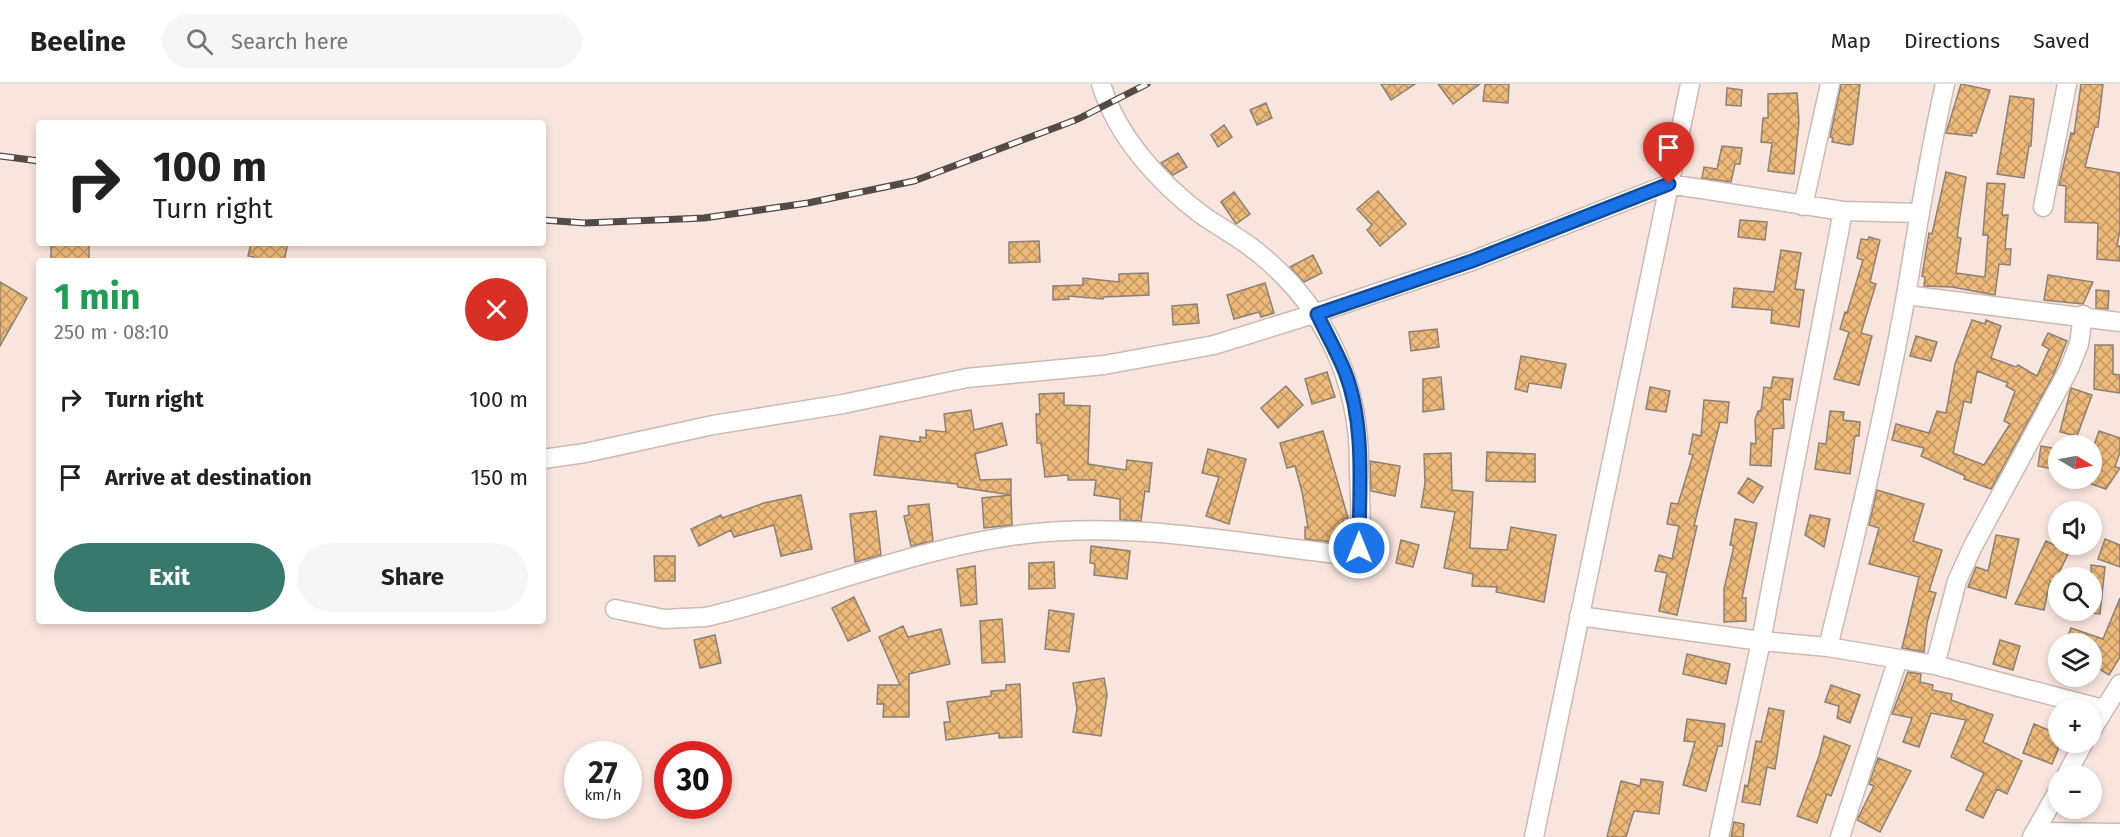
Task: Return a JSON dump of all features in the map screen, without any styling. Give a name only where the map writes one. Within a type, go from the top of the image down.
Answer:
[{"type":"street","points":[[615,609],[664,619],[706,617],[954,546],[1028,534],[1107,530],[1173,534],[1354,555],[1359,548],[1359,457],[1353,401],[1345,374],[1317,314],[1261,255],[1200,213],[1163,181],[1129,141],[1106,102],[1101,84]]},
{"type":"street","points":[[1534,837],[1690,84]]},
{"type":"street","points":[[1803,206],[1830,84]]},
{"type":"street","points":[[1828,647],[1854,541],[1906,295],[1918,213],[1945,84]]},
{"type":"street","points":[[2043,207],[2067,84]]},
{"type":"street","points":[[546,459],[585,453],[713,424],[843,404],[967,378],[1104,365],[1214,345],[1317,314],[1472,261],[1669,184],[1844,211],[1918,213]]},
{"type":"street","points":[[1719,837],[1761,641],[1844,211]]},
{"type":"street","points":[[1906,295],[2083,315],[2120,322]]},
{"type":"street","points":[[1935,665],[1957,581],[1973,546],[2069,369],[2079,344],[2083,315]]},
{"type":"street","points":[[1579,616],[1761,641],[1828,647],[1935,665],[2103,709],[2120,684]]},
{"type":"street","points":[[1840,837],[1898,659]]},
{"type":"street","points":[[2048,809],[2034,834],[2120,833]]},
{"type":"building","points":[[1381,84],[1415,84],[1391,100]]},
{"type":"building","points":[[1438,84],[1480,84],[1453,104]]},
{"type":"building","points":[[1485,84],[1509,84],[1508,103],[1483,101]]},
{"type":"building","points":[[1841,84],[1860,84],[1853,144],[1849,145],[1832,142],[1833,138],[1830,137]]},
{"type":"building","points":[[1961,84],[1990,90],[1976,133],[1972,133],[1972,136],[1946,133]]},
{"type":"building","points":[[2081,84],[2103,84],[2098,127],[2095,127],[2085,167],[2120,173],[2120,230],[2117,246],[2120,246],[2120,261],[2097,259],[2098,223],[2065,222],[2066,186],[2059,185],[2071,133],[2074,134]]},
{"type":"building","points":[[1727,88],[1742,90],[1741,106],[1726,105]]},
{"type":"building","points":[[1797,93],[1799,121],[1794,174],[1768,171],[1772,143],[1761,142],[1763,118],[1768,118],[1768,94]]},
{"type":"building","points":[[2010,96],[2034,99],[2031,146],[2029,146],[2024,178],[1997,174]]},
{"type":"building","points":[[1266,103],[1272,118],[1257,125],[1250,110]]},
{"type":"building","points":[[1224,125],[1232,137],[1218,147],[1211,135]]},
{"type":"building","points":[[1722,146],[1742,148],[1740,164],[1735,164],[1731,182],[1702,178],[1704,167],[1717,169]]},
{"type":"building","points":[[1178,153],[1187,167],[1173,175],[1161,163]]},
{"type":"building","points":[[1946,172],[1966,177],[1957,237],[1961,238],[1956,273],[1985,277],[1988,235],[1983,235],[1987,183],[2005,184],[2002,215],[2008,215],[2005,249],[2011,249],[2010,265],[1999,264],[1995,295],[1952,287],[1924,286],[1925,277],[1922,276],[1929,233],[1932,234]]},
{"type":"building","points":[[1378,191],[1406,224],[1380,246],[1367,230],[1372,225],[1357,209]]},
{"type":"building","points":[[1234,192],[1250,214],[1236,224],[1221,202]]},
{"type":"building","points":[[1740,220],[1767,222],[1765,240],[1738,237]]},
{"type":"building","points":[[1869,237],[1880,240],[1870,282],[1876,284],[1861,333],[1872,336],[1859,385],[1834,379],[1849,332],[1840,329],[1863,260],[1857,258],[1861,239],[1868,240]]},
{"type":"building","points":[[1039,241],[1040,262],[1009,263],[1009,242]]},
{"type":"building","points":[[51,246],[89,246],[89,258],[51,258]]},
{"type":"building","points":[[250,246],[287,246],[285,258],[248,256]]},
{"type":"building","points":[[1781,250],[1801,253],[1795,289],[1804,290],[1799,327],[1771,323],[1772,310],[1732,307],[1734,288],[1774,292]]},
{"type":"building","points":[[1313,255],[1322,273],[1304,282],[1290,267]]},
{"type":"building","points":[[1148,273],[1149,295],[1104,297],[1103,299],[1068,296],[1069,299],[1053,300],[1053,286],[1083,285],[1083,278],[1119,282],[1119,274]]},
{"type":"building","points":[[2048,275],[2093,282],[2083,304],[2044,300]]},
{"type":"building","points":[[0,282],[27,298],[0,346]]},
{"type":"building","points":[[1265,283],[1274,313],[1261,317],[1259,312],[1234,319],[1227,295]]},
{"type":"building","points":[[2096,290],[2109,291],[2108,309],[2096,308]]},
{"type":"building","points":[[1197,304],[1199,323],[1173,325],[1172,306]]},
{"type":"building","points":[[1972,320],[1985,324],[1986,320],[2001,326],[1991,358],[2016,367],[2018,365],[2037,376],[2049,349],[2042,345],[2048,333],[2067,341],[2053,376],[1991,489],[1964,479],[1965,476],[1921,456],[1924,448],[1892,440],[1896,424],[1929,433],[1937,411],[1946,413],[1955,364]],"holes":[[[1977,371],[2008,383],[2006,386],[2015,391],[2004,421],[2010,424],[1984,465],[1953,453],[1964,401],[1971,403]]]},
{"type":"building","points":[[1437,329],[1439,347],[1411,351],[1409,332]]},
{"type":"building","points":[[1916,336],[1937,342],[1931,361],[1910,356]]},
{"type":"building","points":[[2095,345],[2113,345],[2113,374],[2120,375],[2120,393],[2094,389]]},
{"type":"building","points":[[1521,356],[1566,364],[1561,388],[1529,383],[1527,392],[1515,389]]},
{"type":"building","points":[[1327,372],[1335,397],[1312,404],[1305,379]]},
{"type":"building","points":[[1441,377],[1444,409],[1423,412],[1423,379]]},
{"type":"building","points":[[1773,377],[1793,379],[1790,400],[1783,399],[1784,428],[1773,429],[1771,466],[1750,465],[1751,443],[1756,444],[1755,420],[1758,411],[1761,411],[1764,387],[1771,388]]},
{"type":"building","points":[[1286,386],[1303,405],[1278,428],[1261,408]]},
{"type":"building","points":[[1650,387],[1670,391],[1666,412],[1646,409]]},
{"type":"building","points":[[2071,388],[2092,395],[2077,435],[2060,432]]},
{"type":"building","points":[[1064,393],[1064,405],[1090,406],[1088,464],[1126,470],[1127,460],[1152,463],[1149,492],[1145,491],[1141,521],[1120,520],[1120,499],[1094,495],[1096,480],[1068,480],[1068,475],[1045,477],[1041,443],[1037,443],[1036,414],[1040,414],[1039,394]]},
{"type":"building","points":[[1704,400],[1729,402],[1727,423],[1720,422],[1694,526],[1697,526],[1677,615],[1659,611],[1667,573],[1655,571],[1659,555],[1672,559],[1679,526],[1667,524],[1671,503],[1678,504],[1693,455],[1689,454],[1693,434],[1701,436]]},
{"type":"building","points":[[971,410],[974,430],[1002,423],[1007,445],[975,454],[980,480],[1011,479],[1011,495],[958,487],[957,484],[874,475],[880,436],[920,442],[920,437],[926,438],[926,430],[946,432],[944,414]]},
{"type":"building","points":[[1830,411],[1844,412],[1843,420],[1860,422],[1859,436],[1855,436],[1850,474],[1815,469],[1819,443],[1826,444]]},
{"type":"building","points":[[1323,431],[1348,518],[1343,519],[1342,543],[1305,539],[1305,527],[1308,527],[1302,492],[1295,466],[1287,468],[1280,443]]},
{"type":"building","points":[[2099,431],[2120,438],[2120,452],[2115,467],[2120,468],[2106,489],[2102,488],[2102,435],[2098,435]]},
{"type":"building","points":[[2041,446],[2048,447],[2048,468],[2038,466]]},
{"type":"building","points":[[1208,449],[1246,459],[1229,524],[1206,516],[1219,477],[1202,473]]},
{"type":"building","points":[[1487,452],[1535,454],[1535,482],[1486,481]]},
{"type":"building","points":[[1451,453],[1452,490],[1473,492],[1470,548],[1507,550],[1511,527],[1556,535],[1544,602],[1496,592],[1497,587],[1472,586],[1473,574],[1444,568],[1455,512],[1421,507],[1425,484],[1424,454]]},
{"type":"building","points":[[1370,461],[1400,466],[1395,496],[1371,491]]},
{"type":"building","points":[[1748,478],[1763,487],[1753,503],[1738,493]]},
{"type":"building","points":[[1877,490],[1924,504],[1913,541],[1942,550],[1929,591],[1936,593],[1927,623],[1924,652],[1902,648],[1919,577],[1869,564],[1879,528],[1869,525]]},
{"type":"building","points":[[801,495],[812,549],[781,556],[774,525],[734,537],[731,530],[699,546],[691,529],[721,515],[722,518],[764,503]]},
{"type":"building","points":[[1011,495],[1012,525],[984,528],[982,498]]},
{"type":"building","points":[[929,504],[933,541],[911,546],[904,516],[909,515],[908,506]]},
{"type":"building","points":[[876,511],[881,555],[855,562],[850,514]]},
{"type":"building","points":[[1810,515],[1830,519],[1824,547],[1805,535]]},
{"type":"building","points":[[1735,519],[1757,523],[1742,598],[1746,598],[1746,621],[1724,622],[1724,589],[1734,546],[1730,545]]},
{"type":"building","points":[[1996,535],[2019,539],[2006,598],[1968,587],[1976,567],[1988,571]]},
{"type":"building","points":[[2105,539],[2120,545],[2120,567],[2098,559],[2099,555],[2102,555]]},
{"type":"building","points":[[1401,540],[1419,545],[1413,567],[1396,563]]},
{"type":"building","points":[[2046,541],[2048,542],[2048,555],[2068,555],[2062,567],[2048,567],[2048,591],[2044,610],[2015,604]]},
{"type":"building","points":[[1091,546],[1130,551],[1127,579],[1094,575],[1095,564],[1090,563]]},
{"type":"building","points":[[654,556],[675,556],[675,581],[655,581]]},
{"type":"building","points":[[1054,562],[1055,588],[1029,589],[1029,563]]},
{"type":"building","points":[[2091,565],[2105,567],[2102,595],[2102,567],[2091,567]]},
{"type":"building","points":[[975,566],[977,604],[961,606],[957,569]]},
{"type":"building","points":[[854,597],[870,631],[848,641],[832,608]]},
{"type":"building","points":[[2120,598],[2120,657],[2109,675],[2102,671],[2103,639]]},
{"type":"building","points":[[1049,610],[1074,614],[1069,652],[1045,649]]},
{"type":"building","points":[[1002,619],[1005,662],[982,663],[980,621]]},
{"type":"building","points":[[903,626],[908,637],[941,629],[950,664],[909,674],[909,717],[883,717],[884,704],[877,704],[878,685],[900,685],[879,637]]},
{"type":"building","points":[[2071,628],[2086,633],[2069,633]]},
{"type":"building","points":[[715,635],[721,663],[700,668],[694,640]]},
{"type":"building","points":[[2000,640],[2020,646],[2013,670],[1993,664]]},
{"type":"building","points":[[1687,654],[1730,664],[1726,684],[1683,674]]},
{"type":"building","points":[[1908,672],[1921,674],[1920,682],[1933,685],[1932,690],[1952,694],[1951,700],[1993,715],[1983,742],[2022,761],[2007,794],[1997,789],[1983,818],[1966,810],[1984,773],[1951,757],[1966,720],[1931,713],[1919,747],[1903,742],[1912,718],[1892,714]]},
{"type":"building","points":[[1104,678],[1107,695],[1101,736],[1073,732],[1077,709],[1073,683]]},
{"type":"building","points":[[1020,684],[1022,737],[999,738],[999,733],[946,740],[944,722],[950,722],[947,702],[991,696],[991,691],[1006,690],[1006,685]]},
{"type":"building","points":[[1831,685],[1860,695],[1850,723],[1837,718],[1839,706],[1825,702]]},
{"type":"building","points":[[1769,708],[1784,711],[1775,769],[1767,767],[1760,805],[1742,802],[1745,785],[1748,786],[1756,741],[1761,742]]},
{"type":"building","points":[[1687,719],[1725,724],[1722,746],[1718,746],[1706,791],[1683,785],[1695,742],[1684,741]]},
{"type":"building","points":[[2034,724],[2048,730],[2048,753],[2057,753],[2052,764],[2023,753]]},
{"type":"building","points":[[1824,736],[1850,746],[1831,796],[1827,794],[1817,823],[1797,816]]},
{"type":"building","points":[[1878,758],[1911,771],[1880,832],[1857,820],[1874,786],[1869,784]]},
{"type":"building","points":[[1641,779],[1663,782],[1659,814],[1634,811],[1626,837],[1607,837],[1621,781],[1640,786]]},
{"type":"building","points":[[1734,822],[1744,824],[1743,837],[1731,837]]},
{"type":"railway","points":[[546,220],[585,223],[704,218],[808,203],[914,181],[1078,119],[1147,84]]},
{"type":"railway","points":[[0,156],[36,161]]},
{"type":"route","points":[[1359,548],[1359,457],[1353,401],[1345,374],[1317,314],[1472,261],[1669,184]]}]
